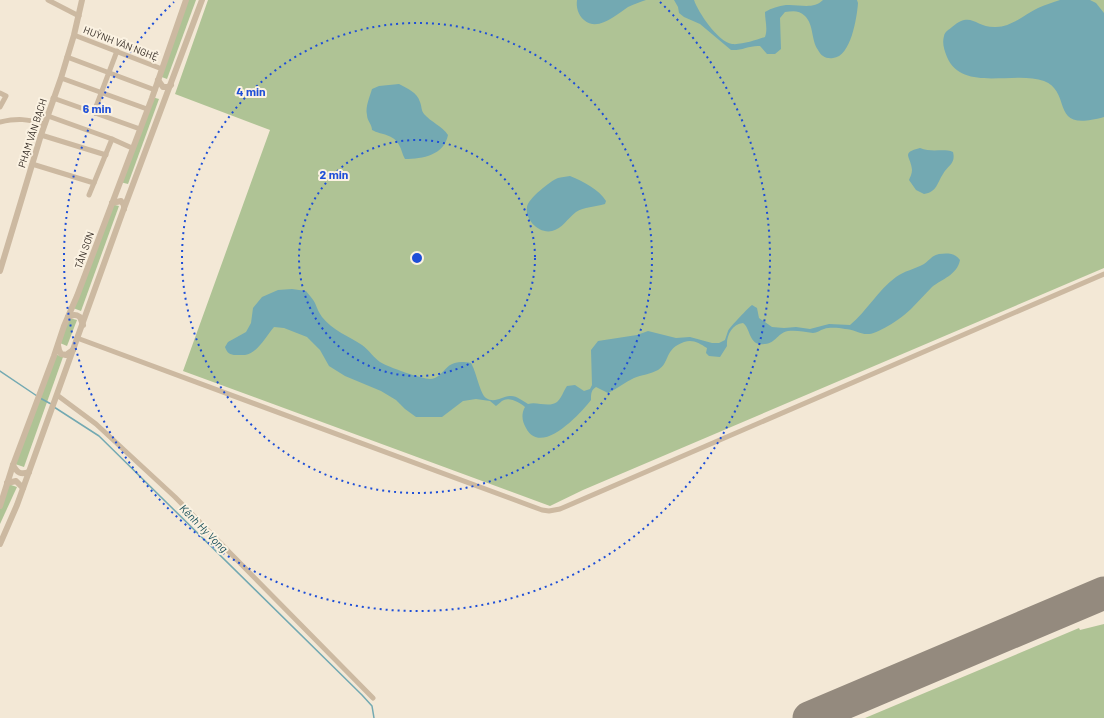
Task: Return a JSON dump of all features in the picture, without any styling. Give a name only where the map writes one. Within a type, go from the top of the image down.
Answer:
[{"type":"street","name":"HUỲNH VĂN NGHỆ","points":[[50,0],[79,16]]},
{"type":"street","name":"PHẠM VĂN BẠCH","points":[[0,272],[44,124],[61,78],[74,35],[82,0]]},
{"type":"street","name":"TÂN SƠN","points":[[0,506],[13,465],[64,326],[152,98],[186,0]]},
{"type":"street","points":[[0,544],[51,413],[123,211],[165,103],[202,0]]},
{"type":"street","name":"HUỲNH VĂN NGHỆ","points":[[74,35],[162,68]]},
{"type":"street","points":[[94,112],[117,52]]},
{"type":"street","points":[[67,57],[154,90]]},
{"type":"street","points":[[61,78],[147,109]]},
{"type":"street","points":[[158,80],[163,87],[168,87],[171,85]]},
{"type":"street","points":[[0,93],[6,96],[0,107]]},
{"type":"street","points":[[152,98],[156,95],[160,95],[163,97],[165,103]]},
{"type":"street","points":[[53,98],[140,129]]},
{"type":"street","points":[[48,116],[112,139],[132,148]]},
{"type":"street","points":[[0,122],[14,118],[28,119],[44,124]]},
{"type":"street","points":[[41,134],[106,155]]},
{"type":"street","points":[[88,195],[112,139]]},
{"type":"street","points":[[32,164],[94,183]]},
{"type":"street","points":[[119,184],[122,191],[128,192],[132,190]]},
{"type":"street","points":[[112,203],[121,200],[124,205],[123,211]]},
{"type":"street","points":[[77,338],[542,510],[549,511],[560,509],[1104,274]]},
{"type":"street","points":[[68,317],[77,315],[80,317],[83,324]]},
{"type":"street","points":[[58,345],[61,354],[66,355],[74,350]]},
{"type":"street","points":[[57,395],[96,424],[175,498],[373,698]]},
{"type":"street","points":[[13,465],[16,471],[20,473],[23,474],[29,472]]},
{"type":"street","points":[[7,483],[16,482],[23,488]]},
{"type":"green space","points":[[187,0],[196,0],[167,79],[159,76]]},
{"type":"green space","points":[[208,0],[1104,0],[1104,268],[583,490],[550,506],[183,371],[270,130],[175,94]]},
{"type":"green space","points":[[152,97],[159,99],[128,184],[120,182]]},
{"type":"green space","points":[[111,204],[119,206],[81,311],[73,308]]},
{"type":"green space","points":[[69,318],[77,320],[67,346],[60,343]]},
{"type":"green space","points":[[55,354],[63,357],[24,467],[15,464]]},
{"type":"green space","points":[[8,484],[17,487],[0,524],[0,506]]},
{"type":"green space","points":[[1104,624],[1104,718],[865,718],[1079,628],[1080,630]]},
{"type":"water","points":[[577,0],[646,0],[628,7],[607,21],[595,24],[589,23],[580,16],[577,8]]},
{"type":"water","points":[[674,0],[694,0],[709,26],[721,38],[732,44],[740,44],[765,37],[765,12],[775,7],[786,5],[810,6],[823,0],[857,0],[858,3],[849,44],[839,56],[828,58],[824,57],[819,52],[814,42],[808,20],[803,14],[798,12],[785,12],[780,18],[781,49],[775,54],[767,54],[760,46],[731,50],[700,24],[684,17],[679,13],[678,7]]},
{"type":"water","points":[[1060,0],[1090,0],[1096,3],[1104,13],[1104,117],[1086,121],[1075,120],[1068,116],[1064,110],[1058,94],[1053,87],[1044,81],[1032,78],[977,78],[964,74],[954,68],[947,57],[943,39],[947,31],[959,22],[969,20],[989,27],[1007,25],[1038,8]]},
{"type":"water","points":[[399,84],[409,89],[417,96],[424,114],[443,129],[448,135],[446,142],[442,147],[425,157],[405,159],[397,141],[387,135],[372,130],[368,119],[367,109],[372,89],[379,86]]},
{"type":"water","points":[[920,148],[929,150],[946,150],[953,152],[954,156],[951,164],[941,177],[936,187],[932,191],[924,194],[916,190],[909,180],[912,170],[908,153]]},
{"type":"water","points":[[570,176],[595,189],[606,201],[605,204],[579,210],[556,230],[547,231],[538,228],[528,217],[528,204],[535,195],[550,183],[558,178]]},
{"type":"water","points":[[939,254],[951,254],[956,256],[960,260],[956,269],[949,276],[932,287],[903,316],[879,331],[866,334],[848,329],[826,328],[816,333],[788,331],[780,335],[772,342],[759,344],[753,341],[743,323],[739,324],[730,331],[727,346],[720,357],[709,356],[706,353],[707,348],[699,343],[693,341],[684,342],[673,348],[662,367],[658,370],[634,378],[608,393],[596,387],[593,389],[591,400],[570,423],[550,436],[541,438],[533,436],[526,428],[522,418],[525,407],[518,402],[509,399],[503,400],[496,406],[490,401],[476,399],[463,401],[442,417],[416,417],[396,400],[381,391],[345,376],[329,366],[320,350],[307,337],[284,328],[274,327],[258,348],[250,354],[232,355],[225,347],[228,342],[246,332],[251,323],[253,308],[262,297],[278,290],[292,289],[306,291],[326,322],[362,345],[378,360],[397,370],[430,379],[440,375],[446,368],[455,363],[471,363],[482,392],[489,400],[513,396],[528,404],[554,404],[561,397],[567,386],[575,385],[584,391],[590,389],[592,385],[591,350],[598,341],[637,335],[648,331],[676,338],[690,337],[712,343],[719,343],[725,340],[729,329],[752,305],[757,308],[759,318],[772,327],[796,327],[810,329],[829,324],[850,325],[896,277],[924,264]]},
{"type":"waterway","name":"Kênh Hy Vọng","points":[[0,371],[37,396]]},
{"type":"waterway","name":"Kênh Hy Vọng","points":[[40,398],[51,404]]},
{"type":"waterway","name":"Kênh Hy Vọng","points":[[54,407],[99,436],[362,695],[372,706],[374,718]]},
{"type":"taxiway","points":[[1066,610],[1104,602]]},
{"type":"runway","points":[[809,718],[1104,593]]}]
